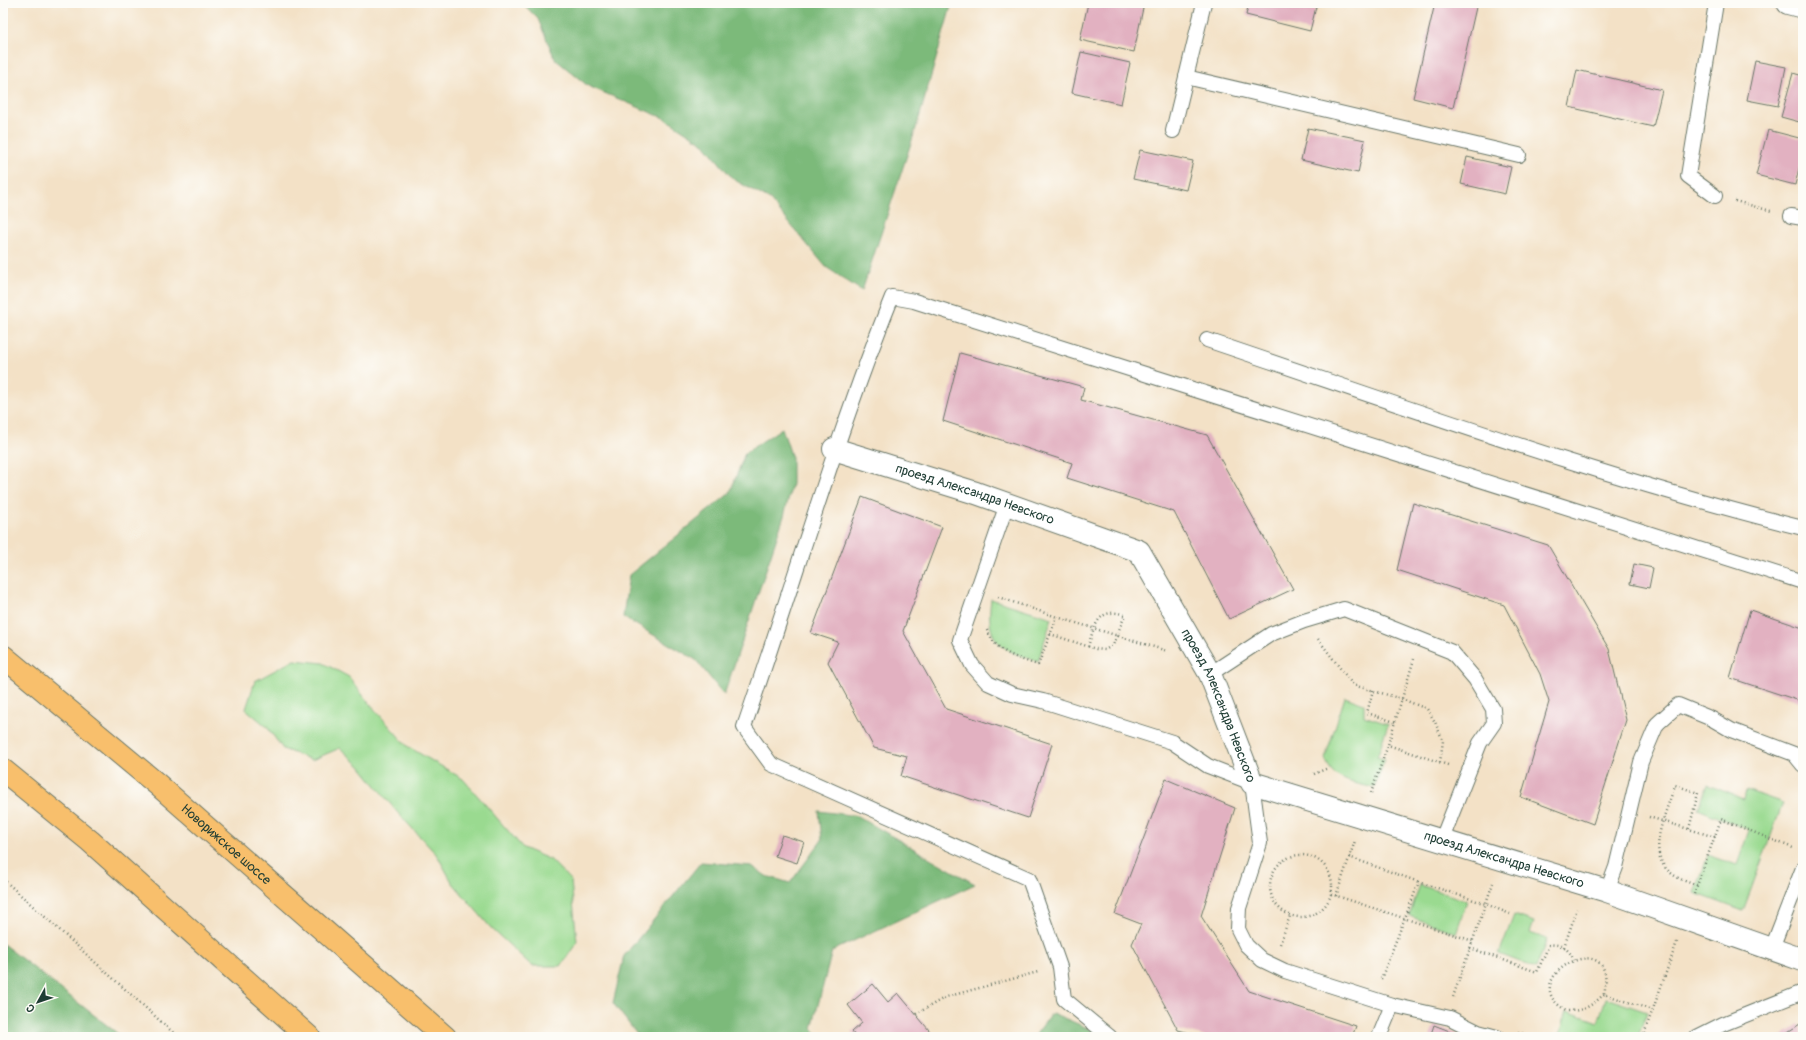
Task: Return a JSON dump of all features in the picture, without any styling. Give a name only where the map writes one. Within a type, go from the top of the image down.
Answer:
[{"type":"highway","name":"Новорижское шоссе","points":[[3,656],[157,784],[445,1037]]},
{"type":"highway","points":[[3,770],[90,841],[309,1037]]},
{"type":"street","points":[[1788,3],[1803,7]]},
{"type":"street","name":"проезд Александра Невского","points":[[834,449],[1007,504],[1139,551],[1210,674],[1252,783],[1442,839],[1586,884],[1803,960]]},
{"type":"lane","points":[[1173,131],[1204,3]]},
{"type":"lane","points":[[1715,196],[1688,176],[1716,3]]},
{"type":"lane","points":[[1186,77],[1519,154]]},
{"type":"lane","points":[[1110,1037],[1064,999],[1060,967],[1029,879],[771,764],[744,727],[834,449],[865,362],[892,297],[922,304],[1803,582]]},
{"type":"lane","points":[[1207,340],[1555,457],[1727,509],[1803,528]]},
{"type":"lane","points":[[1007,504],[960,640],[972,665],[988,683],[1012,694],[1042,701],[1172,742],[1208,766],[1252,783],[1260,843],[1239,908],[1238,928],[1246,945],[1262,960],[1285,971],[1392,1005],[1450,1018],[1478,1032],[1496,1037]]},
{"type":"lane","points":[[1210,674],[1271,634],[1304,621],[1344,609],[1452,652],[1475,679],[1492,709],[1494,723],[1480,742],[1470,772],[1442,839]]},
{"type":"lane","points":[[1607,891],[1616,867],[1641,762],[1657,724],[1678,705],[1712,719],[1731,730],[1794,754],[1803,765]]},
{"type":"lane","points":[[3,779],[90,841]]},
{"type":"lane","points":[[1772,948],[1803,868]]},
{"type":"lane","points":[[1697,1037],[1723,1024],[1803,992]]},
{"type":"lane","points":[[1380,1037],[1392,1005]]},
{"type":"path","points":[[1715,196],[1797,217]]},
{"type":"path","points":[[996,597],[1170,652],[1191,642]]},
{"type":"path","points":[[1050,634],[1088,647],[1105,650],[1113,645],[1118,636],[1125,614],[1117,612],[1106,614],[1099,619],[1088,647]]},
{"type":"path","points":[[986,626],[990,638],[1008,655],[1038,665],[1056,617]]},
{"type":"path","points":[[1304,621],[1353,685],[1402,699],[1427,709],[1436,722],[1443,742],[1440,762]]},
{"type":"path","points":[[1420,639],[1388,745],[1470,772]]},
{"type":"path","points":[[1373,690],[1367,713],[1395,722]]},
{"type":"path","points":[[1689,829],[1698,793],[1675,785],[1658,842],[1658,855],[1665,868],[1674,876],[1683,881],[1697,885]]},
{"type":"path","points":[[1300,854],[1313,856],[1323,863],[1330,874],[1333,886],[1331,894],[1331,898],[1324,908],[1314,915],[1301,918],[1290,916],[1279,909],[1272,899],[1269,887],[1272,874],[1278,864],[1288,857],[1300,854]]},
{"type":"path","points":[[1349,858],[1486,904],[1510,914]]},
{"type":"path","points":[[1452,1001],[1502,858]]},
{"type":"path","points":[[3,879],[178,1037]]},
{"type":"path","points":[[1378,986],[1419,882]]},
{"type":"path","points":[[1564,947],[1586,884]]},
{"type":"path","points":[[1331,894],[1473,941]]},
{"type":"path","points":[[1470,948],[1537,972],[1549,945],[1564,947],[1571,953],[1574,960]]},
{"type":"path","points":[[1586,957],[1601,964],[1605,972],[1607,982],[1604,994],[1593,1005],[1576,1011],[1568,1011],[1553,1000],[1549,992],[1550,982],[1558,972],[1574,960],[1586,957]]},
{"type":"path","points":[[916,1014],[946,997],[1060,967]]},
{"type":"path","points":[[1604,994],[1652,1010]]},
{"type":"green space","points":[[522,3],[952,3],[917,125],[862,291],[826,267],[770,200],[733,179],[704,144],[666,119],[588,86],[555,59],[538,19]]},
{"type":"green space","points":[[782,428],[792,458],[792,484],[784,516],[724,695],[696,660],[623,617],[629,575],[730,493],[745,453]]},
{"type":"green space","points":[[991,599],[1052,618],[1038,661],[1013,653],[1004,648],[998,642],[990,625]]},
{"type":"green space","points":[[294,660],[323,663],[349,677],[368,702],[407,746],[463,779],[523,848],[551,860],[571,881],[577,942],[561,966],[532,966],[491,928],[452,882],[437,855],[397,812],[360,766],[340,748],[312,760],[283,749],[267,727],[246,709],[255,681]]},
{"type":"green space","points":[[1345,697],[1364,704],[1364,716],[1388,724],[1377,757],[1385,759],[1374,788],[1344,780],[1333,772],[1328,766],[1325,758]]},
{"type":"green space","points":[[1708,785],[1744,799],[1746,790],[1783,803],[1743,911],[1695,893],[1708,855],[1737,865],[1749,830],[1698,809]]},
{"type":"green space","points":[[819,811],[857,816],[975,884],[832,951],[812,1028],[819,1037],[639,1037],[613,1003],[624,956],[701,862],[752,866],[766,876],[790,883],[822,840]]},
{"type":"green space","points":[[1420,885],[1467,901],[1456,933],[1409,916]]},
{"type":"green space","points":[[1514,915],[1534,922],[1530,933],[1547,939],[1536,968],[1499,954]]},
{"type":"green space","points":[[3,944],[122,1037],[3,1037]]},
{"type":"green space","points":[[1606,998],[1647,1012],[1638,1037],[1559,1037],[1567,1011],[1598,1022]]},
{"type":"green space","points":[[1052,1013],[1109,1037],[1034,1037]]},
{"type":"building","points":[[1088,3],[1144,3],[1134,52],[1080,40]]},
{"type":"building","points":[[1249,3],[1317,3],[1310,31],[1246,15]]},
{"type":"building","points":[[1435,3],[1477,3],[1453,108],[1413,98]]},
{"type":"building","points":[[1081,52],[1130,63],[1121,104],[1072,93]]},
{"type":"building","points":[[1755,61],[1786,67],[1778,106],[1747,100]]},
{"type":"building","points":[[1577,70],[1662,90],[1653,127],[1569,107]]},
{"type":"building","points":[[1793,73],[1803,76],[1803,123],[1781,117]]},
{"type":"building","points":[[1308,128],[1365,140],[1358,173],[1301,160]]},
{"type":"building","points":[[1768,130],[1803,139],[1803,152],[1795,185],[1756,175]]},
{"type":"building","points":[[1140,150],[1193,161],[1186,190],[1133,179]]},
{"type":"building","points":[[1467,157],[1511,167],[1505,194],[1461,184]]},
{"type":"building","points":[[960,353],[1084,387],[1081,400],[1207,435],[1293,589],[1229,619],[1174,512],[1067,478],[1072,463],[943,421]]},
{"type":"building","points":[[862,497],[942,527],[903,631],[946,709],[1052,744],[1028,818],[901,776],[907,756],[874,748],[828,662],[838,642],[811,633]]},
{"type":"building","points":[[1413,503],[1548,545],[1609,649],[1626,720],[1593,824],[1521,797],[1549,702],[1540,674],[1504,605],[1397,570]]},
{"type":"building","points":[[1634,564],[1653,568],[1649,588],[1630,584]]},
{"type":"building","points":[[1750,610],[1803,628],[1803,702],[1730,678]]},
{"type":"building","points":[[1166,779],[1235,808],[1201,916],[1249,991],[1356,1026],[1352,1037],[1206,1037],[1178,1030],[1132,944],[1141,924],[1115,914]]},
{"type":"building","points":[[782,835],[804,842],[797,863],[775,856]]},
{"type":"building","points":[[873,984],[888,1002],[898,993],[934,1036],[856,1037],[852,1032],[862,1023],[848,1005]]},
{"type":"building","points":[[1800,1024],[1803,1029],[1803,1037],[1780,1037]]},
{"type":"building","points":[[1434,1025],[1465,1037],[1430,1037]]}]
